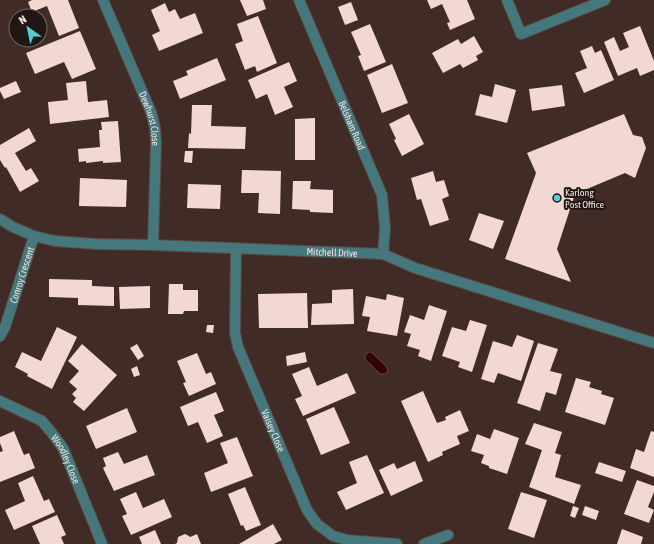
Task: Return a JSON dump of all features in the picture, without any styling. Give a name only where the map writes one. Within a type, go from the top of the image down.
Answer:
[{"type":"street","name":"Dewhurst Close","points":[[104,0],[151,112],[155,128],[156,143],[153,245]]},
{"type":"street","name":"Belsham Road","points":[[299,0],[382,195],[385,228],[383,254]]},
{"type":"street","points":[[507,0],[521,34],[605,0]]},
{"type":"street","name":"Mitchell Drive","points":[[0,219],[13,227],[34,236],[55,241],[96,244],[383,254],[415,268],[654,343]]},
{"type":"street","name":"Conroy Crescent","points":[[0,336],[5,327],[34,236]]},
{"type":"street","name":"Vaisey Close","points":[[236,249],[235,333],[238,347],[307,510],[317,524],[333,536],[347,540],[397,544]]},
{"type":"street","name":"Woodley Close","points":[[0,401],[42,421],[56,438],[63,448],[102,544]]},
{"type":"street","points":[[424,544],[448,535]]},
{"type":"shaded area","points":[[371,352],[386,366],[388,371],[385,374],[380,374],[365,359],[365,356]]},
{"type":"building","points":[[32,0],[68,0],[79,28],[59,36],[47,6],[42,8],[30,8],[28,2]]},
{"type":"building","points":[[240,0],[263,0],[266,9],[247,16]]},
{"type":"building","points":[[427,0],[467,0],[475,19],[450,30],[447,23],[450,22],[442,4],[431,9]]},
{"type":"building","points":[[351,2],[358,20],[345,25],[338,7]]},
{"type":"building","points":[[165,3],[169,12],[175,9],[180,19],[195,13],[203,33],[159,51],[152,35],[160,31],[151,10]]},
{"type":"building","points":[[258,16],[277,63],[257,72],[255,66],[245,70],[235,44],[243,41],[237,24]]},
{"type":"building","points":[[370,24],[386,62],[364,71],[358,56],[361,55],[351,32]]},
{"type":"building","points":[[640,26],[654,61],[654,70],[640,76],[637,68],[618,76],[604,42],[614,37],[620,51],[629,47],[623,33]]},
{"type":"building","points":[[80,31],[96,69],[72,79],[64,62],[35,74],[26,53],[38,48],[48,48],[48,44]]},
{"type":"building","points":[[474,36],[483,52],[476,56],[478,60],[463,68],[460,64],[443,73],[432,53],[458,39],[461,44]]},
{"type":"building","points":[[592,46],[595,53],[601,50],[614,80],[584,93],[575,73],[587,68],[580,51]]},
{"type":"building","points":[[217,58],[226,80],[180,99],[173,81],[188,75],[186,71]]},
{"type":"building","points":[[289,62],[297,81],[284,87],[293,107],[275,115],[267,94],[256,99],[248,80]]},
{"type":"building","points":[[392,64],[408,103],[382,113],[367,75]]},
{"type":"building","points":[[16,81],[21,92],[4,99],[0,88]]},
{"type":"building","points":[[86,81],[88,102],[107,100],[109,117],[50,124],[48,102],[68,100],[66,83]]},
{"type":"building","points":[[495,84],[516,90],[507,123],[475,115],[480,94],[492,97]]},
{"type":"building","points":[[562,85],[565,106],[532,111],[529,89]]},
{"type":"building","points":[[192,105],[212,105],[211,126],[246,127],[245,149],[188,148],[189,133],[191,134]]},
{"type":"building","points":[[409,114],[424,144],[402,156],[394,140],[396,139],[389,124]]},
{"type":"building","points":[[624,114],[633,135],[642,137],[646,148],[635,178],[625,173],[575,194],[557,249],[571,282],[505,259],[536,173],[527,153]]},
{"type":"building","points":[[315,118],[315,160],[295,160],[295,119]]},
{"type":"building","points":[[118,121],[121,162],[79,162],[78,149],[100,147],[99,130],[102,130],[101,122]]},
{"type":"building","points":[[29,128],[36,141],[15,153],[26,171],[31,168],[39,181],[20,192],[6,167],[5,168],[0,160],[0,145]]},
{"type":"building","points":[[185,151],[193,151],[192,163],[184,162]]},
{"type":"building","points":[[242,170],[281,171],[280,214],[258,213],[259,193],[241,193]]},
{"type":"building","points":[[433,171],[436,182],[444,180],[449,196],[442,199],[449,220],[430,226],[421,199],[417,200],[411,178]]},
{"type":"building","points":[[80,178],[127,180],[126,207],[79,206]]},
{"type":"building","points":[[293,181],[311,181],[310,189],[333,190],[333,213],[310,212],[310,210],[292,209]]},
{"type":"building","points":[[188,184],[221,185],[220,209],[187,208]]},
{"type":"building","points":[[479,213],[504,221],[493,249],[469,240]]},
{"type":"building","points":[[49,279],[92,280],[92,286],[114,287],[114,306],[78,305],[78,298],[49,297]]},
{"type":"building","points":[[169,284],[183,284],[183,290],[198,290],[198,311],[184,311],[183,314],[168,314]]},
{"type":"building","points":[[150,286],[150,308],[120,309],[119,287]]},
{"type":"building","points":[[353,289],[354,324],[311,325],[312,304],[332,303],[332,290]]},
{"type":"building","points":[[307,293],[308,328],[259,328],[258,294]]},
{"type":"building","points":[[387,294],[404,298],[397,336],[367,331],[370,317],[362,316],[366,296],[386,300]]},
{"type":"building","points":[[429,305],[447,311],[431,361],[418,356],[420,350],[407,346],[411,334],[404,332],[410,315],[424,320]]},
{"type":"building","points":[[470,320],[487,325],[472,372],[458,367],[460,362],[442,356],[452,327],[466,331]]},
{"type":"building","points":[[207,325],[214,325],[213,333],[206,332]]},
{"type":"building","points":[[57,327],[77,337],[52,389],[27,376],[28,374],[15,367],[22,352],[41,361]]},
{"type":"building","points":[[517,335],[534,341],[521,381],[498,373],[494,383],[481,379],[493,341],[512,347]]},
{"type":"building","points":[[538,343],[558,349],[550,371],[562,374],[556,395],[546,392],[540,411],[517,403]]},
{"type":"building","points":[[82,344],[117,375],[84,411],[73,402],[76,398],[72,394],[77,389],[69,382],[79,371],[68,361]]},
{"type":"building","points":[[137,344],[144,356],[138,360],[130,348]]},
{"type":"building","points":[[305,352],[307,362],[287,366],[286,356]]},
{"type":"building","points":[[197,353],[206,374],[211,372],[216,384],[189,396],[183,383],[186,382],[177,361]]},
{"type":"building","points":[[137,366],[140,375],[134,377],[131,369]]},
{"type":"building","points":[[309,367],[317,386],[347,373],[356,393],[303,416],[295,399],[302,396],[292,374]]},
{"type":"building","points":[[576,378],[591,382],[589,387],[602,391],[601,394],[614,398],[605,425],[565,412]]},
{"type":"building","points":[[423,391],[437,423],[446,420],[445,417],[460,410],[469,431],[457,436],[460,444],[442,452],[443,455],[428,462],[401,401]]},
{"type":"building","points":[[216,392],[224,411],[214,415],[223,436],[207,443],[198,422],[188,426],[180,407]]},
{"type":"building","points":[[334,407],[350,443],[321,455],[306,419]]},
{"type":"building","points":[[127,408],[137,432],[96,449],[86,426]]},
{"type":"building","points":[[534,423],[562,432],[555,453],[561,455],[555,477],[581,485],[574,504],[529,487],[542,450],[525,444]]},
{"type":"building","points":[[494,429],[519,438],[507,474],[489,468],[489,466],[481,463],[484,455],[471,451],[477,434],[490,439]]},
{"type":"building","points":[[14,431],[24,455],[29,453],[35,468],[0,482],[0,452],[3,451],[0,443],[0,437]]},
{"type":"building","points":[[651,431],[654,432],[654,477],[630,468],[636,449],[644,452]]},
{"type":"building","points":[[237,437],[253,476],[211,492],[204,473],[228,463],[220,443]]},
{"type":"building","points":[[118,452],[124,464],[147,455],[155,475],[114,491],[103,468],[106,466],[103,458]]},
{"type":"building","points":[[367,455],[384,493],[346,510],[337,492],[357,483],[349,462]]},
{"type":"building","points":[[415,461],[423,481],[391,496],[379,470],[394,463],[397,469]]},
{"type":"building","points":[[599,462],[626,471],[622,482],[595,473]]},
{"type":"building","points":[[33,476],[44,501],[49,499],[55,512],[14,530],[5,510],[25,501],[18,483]]},
{"type":"building","points":[[637,480],[654,486],[654,492],[648,507],[654,510],[649,523],[624,514]]},
{"type":"building","points":[[245,487],[261,525],[246,531],[243,525],[241,526],[228,494]]},
{"type":"building","points":[[136,492],[143,508],[164,499],[172,517],[131,535],[122,516],[127,514],[120,499]]},
{"type":"building","points":[[521,492],[547,500],[534,538],[508,529]]},
{"type":"building","points":[[573,506],[579,508],[575,518],[570,516]]},
{"type":"building","points":[[585,506],[599,511],[596,520],[582,515]]},
{"type":"building","points":[[57,515],[66,535],[61,537],[64,544],[40,544],[32,526]]},
{"type":"building","points":[[273,524],[282,540],[274,544],[239,544]]},
{"type":"building","points":[[622,529],[643,537],[641,544],[617,544]]},
{"type":"building","points":[[155,530],[161,544],[142,544],[139,537]]},
{"type":"building","points":[[185,534],[190,537],[197,534],[201,544],[175,544],[177,543],[178,537]]},
{"type":"place","name":"Karlong Post Office","points":[[557,198]]}]
